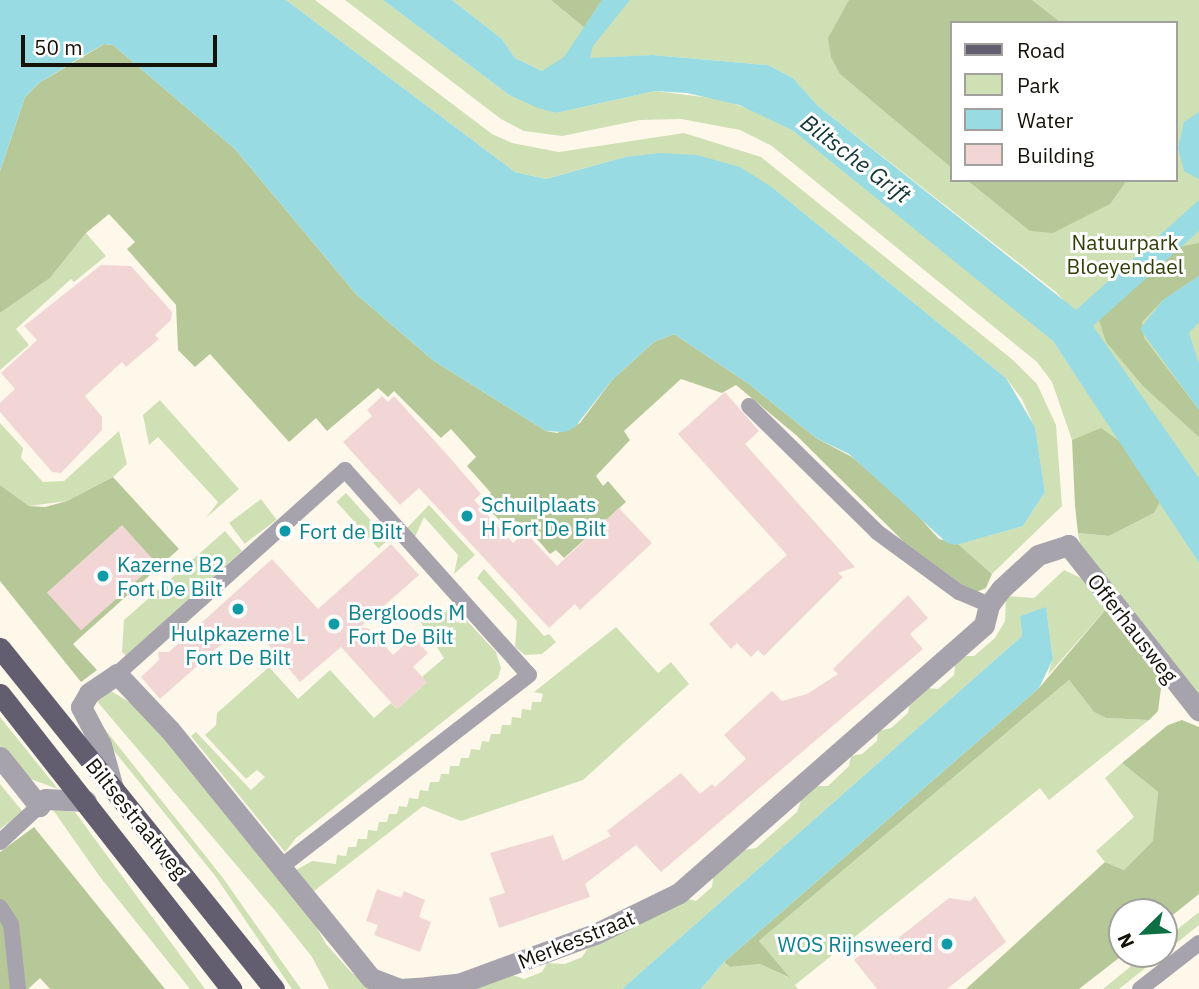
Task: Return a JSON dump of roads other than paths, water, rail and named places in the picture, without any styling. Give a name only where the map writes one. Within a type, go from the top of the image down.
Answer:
[{"type":"main road","name":"Biltsestraatweg","points":[[0,648],[274,989]]},
{"type":"main road","name":"Biltsestraatweg","points":[[0,694],[86,800],[231,989]]},
{"type":"street","name":"Merkesstraat","points":[[117,674],[170,730],[372,978],[400,989],[458,984],[595,934],[679,893],[984,625],[989,605],[1038,555],[1068,545]]},
{"type":"street","name":"Offerhausweg","points":[[1068,545],[1199,711]]},
{"type":"street","points":[[113,788],[102,745],[81,707],[89,693],[117,674]]},
{"type":"street","points":[[0,757],[39,806],[45,799],[86,800]]},
{"type":"lane","points":[[748,406],[877,532],[959,592],[989,605]]},
{"type":"lane","points":[[117,674],[345,470],[529,676],[282,866]]},
{"type":"lane","points":[[0,842],[39,806]]},
{"type":"lane","points":[[0,907],[11,924],[18,989]]},
{"type":"lane","points":[[1140,989],[1199,943]]},
{"type":"water","points":[[0,0],[286,0],[515,172],[546,179],[625,157],[660,153],[697,155],[740,167],[773,188],[1006,378],[1035,427],[1045,492],[1023,526],[956,545],[947,543],[849,454],[816,438],[749,384],[674,334],[654,342],[612,380],[575,427],[565,432],[546,431],[434,361],[356,294],[235,149],[113,45],[104,44],[81,57],[39,83],[25,97],[0,171]]},
{"type":"water","name":"Biltsche Grift","points":[[383,0],[452,0],[502,39],[515,58],[542,71],[564,57],[602,0],[630,0],[593,46],[590,58],[652,55],[768,65],[793,78],[818,106],[1076,310],[1199,200],[1199,231],[1093,326],[1199,478],[1199,563],[1053,341],[792,130],[739,105],[687,93],[655,91],[556,113],[538,108],[509,95]]},
{"type":"water","points":[[1199,112],[1199,179],[1184,171],[1178,148],[1184,122]]},
{"type":"water","points":[[1199,276],[1199,322],[1189,333],[1199,363],[1199,410],[1140,329],[1163,300]]},
{"type":"water","points":[[1046,607],[1053,659],[1039,688],[724,962],[701,989],[622,989],[1022,636],[1020,616]]},
{"type":"place","name":"Schuilplaats H Fort De Bilt","points":[[467,516]]},
{"type":"place","name":"Fort de Bilt","points":[[285,531]]},
{"type":"place","name":"Kazerne B2 Fort De Bilt","points":[[103,576]]},
{"type":"place","name":"Hulpkazerne L Fort De Bilt","points":[[238,609]]},
{"type":"place","name":"Bergloods M Fort De Bilt","points":[[334,624]]},
{"type":"place","name":"WOS Rijnsweerd","points":[[947,944]]},
{"type":"park label","name":"Natuurpark Bloeyendael","points":[[1125,254]]}]
